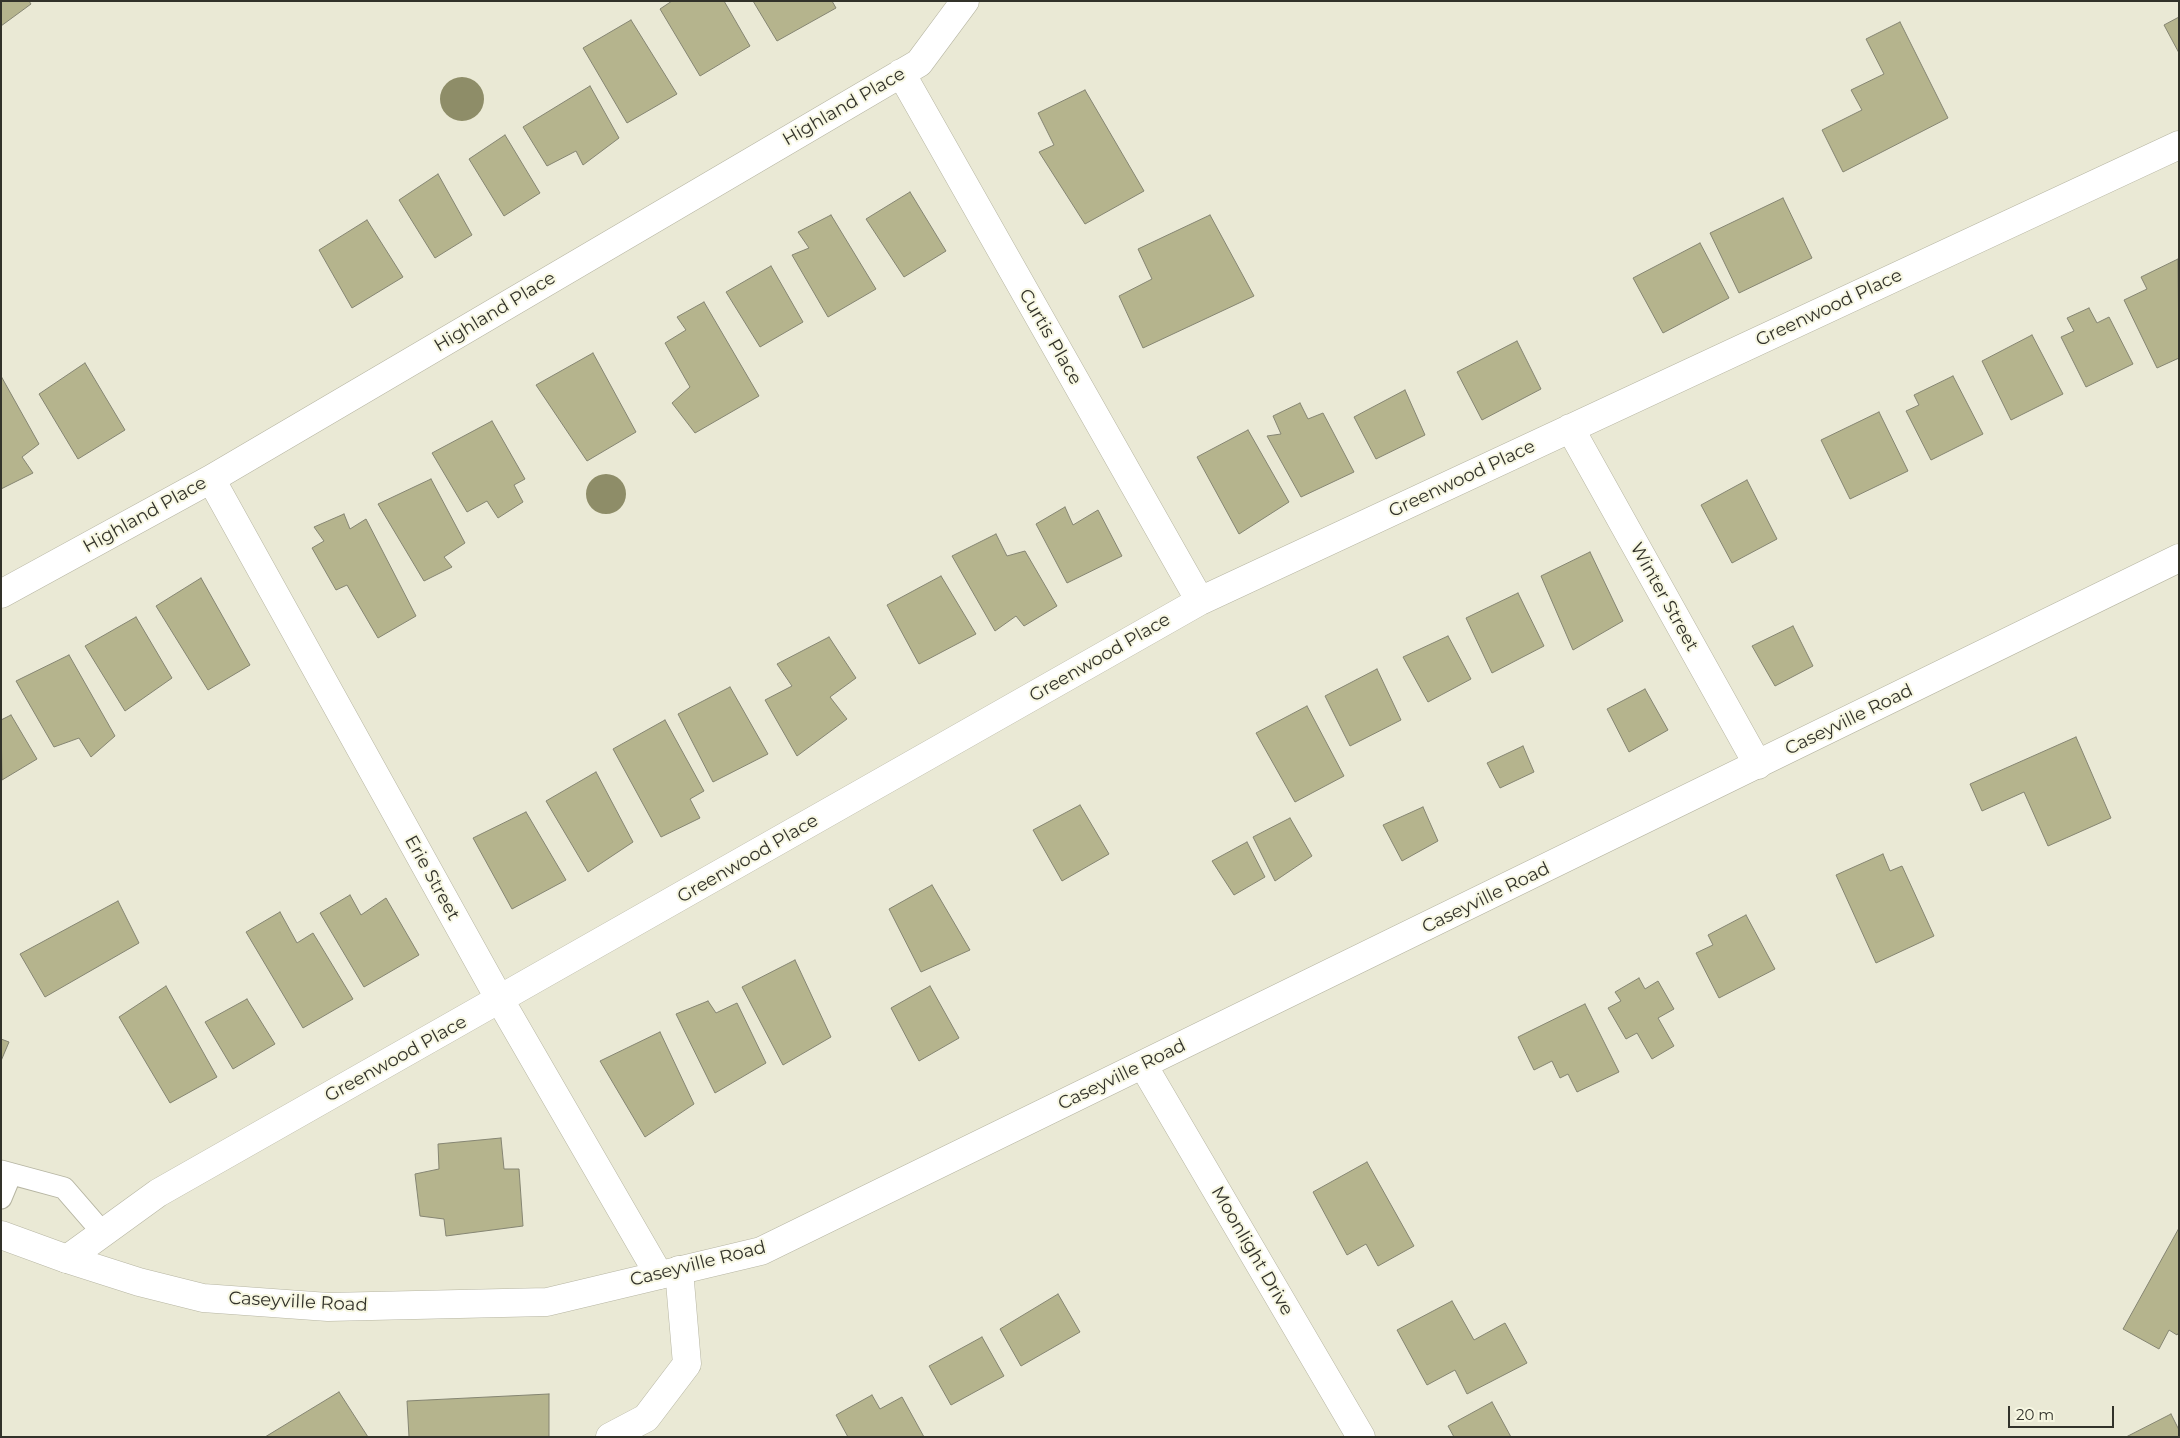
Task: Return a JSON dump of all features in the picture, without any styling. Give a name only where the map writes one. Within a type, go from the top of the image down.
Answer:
[{"type":"street","name":"Highland Place","points":[[1,594],[211,479],[901,73],[920,64],[965,1]]},
{"type":"street","name":"Curtis Place","points":[[901,73],[1200,601]]},
{"type":"street","name":"Greenwood Place","points":[[67,1259],[158,1193],[1200,601],[2179,145]]},
{"type":"street","name":"Winter Street","points":[[1570,428],[1758,765]]},
{"type":"street","name":"Erie Street","points":[[211,479],[500,1000],[669,1272]]},
{"type":"street","name":"Caseyville Road","points":[[1,1235],[139,1282],[204,1298],[328,1307],[546,1302],[760,1252],[2179,558]]},
{"type":"street","name":"Moonlight Drive","points":[[1142,1065],[1361,1437]]},
{"type":"street","points":[[610,1437],[646,1418],[687,1364],[669,1272]]},
{"type":"lane","points":[[1,1198],[6,1173],[64,1188],[103,1233]]},
{"type":"shaded area","points":[[462,77],[474,81],[480,87],[484,99],[480,111],[474,117],[462,121],[450,117],[444,111],[440,99],[444,87],[450,81]]},
{"type":"shaded area","points":[[610,474],[617,477],[623,483],[626,494],[625,502],[617,511],[610,514],[602,514],[595,511],[587,502],[586,490],[589,483],[598,475]]},
{"type":"building","points":[[1,1],[29,1],[31,4],[1,26]]},
{"type":"building","points":[[672,1],[724,1],[750,46],[700,76],[660,9]]},
{"type":"building","points":[[753,1],[832,1],[836,8],[777,41]]},
{"type":"building","points":[[2179,17],[2179,53],[2164,25]]},
{"type":"building","points":[[631,20],[677,94],[627,123],[583,48]]},
{"type":"building","points":[[1900,22],[1948,118],[1843,172],[1822,130],[1862,110],[1851,90],[1884,74],[1866,39]]},
{"type":"building","points":[[590,86],[619,138],[583,165],[576,151],[547,166],[523,127]]},
{"type":"building","points":[[1085,90],[1144,191],[1085,224],[1039,152],[1054,145],[1038,113]]},
{"type":"building","points":[[505,135],[540,193],[504,216],[469,159]]},
{"type":"building","points":[[438,174],[472,235],[435,258],[399,200]]},
{"type":"building","points":[[910,192],[946,251],[904,277],[866,219]]},
{"type":"building","points":[[1783,198],[1812,258],[1739,293],[1710,233]]},
{"type":"building","points":[[831,215],[876,289],[828,317],[792,255],[809,248],[798,232]]},
{"type":"building","points":[[1210,215],[1254,296],[1143,348],[1119,296],[1152,279],[1138,249]]},
{"type":"building","points":[[367,220],[403,277],[352,308],[319,250]]},
{"type":"building","points":[[1700,243],[1729,298],[1663,333],[1633,278]]},
{"type":"building","points":[[2178,259],[2179,358],[2157,368],[2124,300],[2147,289],[2141,277]]},
{"type":"building","points":[[771,266],[803,322],[760,347],[726,292]]},
{"type":"building","points":[[704,302],[759,396],[695,433],[672,403],[690,387],[665,343],[686,330],[677,317]]},
{"type":"building","points":[[2089,308],[2097,323],[2109,317],[2133,364],[2086,387],[2061,337],[2074,331],[2067,318]]},
{"type":"building","points":[[2032,335],[2063,394],[2011,420],[1982,361]]},
{"type":"building","points":[[1517,341],[1541,389],[1482,420],[1457,372]]},
{"type":"building","points":[[593,353],[636,432],[587,461],[536,385]]},
{"type":"building","points":[[85,363],[125,430],[78,459],[39,394]]},
{"type":"building","points":[[1,376],[39,444],[22,457],[33,473],[1,489]]},
{"type":"building","points":[[1953,376],[1983,434],[1931,460],[1906,411],[1919,405],[1914,395]]},
{"type":"building","points":[[1405,390],[1425,435],[1376,459],[1354,417]]},
{"type":"building","points":[[1300,403],[1308,419],[1323,413],[1354,472],[1301,497],[1267,436],[1281,434],[1273,416]]},
{"type":"building","points":[[1879,412],[1908,471],[1850,499],[1821,440]]},
{"type":"building","points":[[492,421],[525,479],[514,485],[523,502],[498,518],[487,501],[467,512],[432,453]]},
{"type":"building","points":[[1248,430],[1289,502],[1239,534],[1197,457]]},
{"type":"building","points":[[431,479],[465,543],[444,557],[452,567],[424,581],[378,504]]},
{"type":"building","points":[[1747,480],[1777,539],[1732,563],[1701,505]]},
{"type":"building","points":[[1065,507],[1073,525],[1098,510],[1122,556],[1067,583],[1036,524]]},
{"type":"building","points":[[344,514],[350,529],[366,519],[416,616],[378,638],[347,585],[336,590],[312,548],[324,541],[314,527]]},
{"type":"building","points":[[996,534],[1007,556],[1025,551],[1057,606],[1024,626],[1016,616],[995,631],[952,556]]},
{"type":"building","points":[[1590,552],[1623,621],[1573,650],[1541,576]]},
{"type":"building","points":[[941,576],[976,634],[919,664],[887,605]]},
{"type":"building","points":[[201,578],[250,665],[208,690],[156,606]]},
{"type":"building","points":[[1518,593],[1544,646],[1492,673],[1466,618]]},
{"type":"building","points":[[136,617],[172,678],[125,711],[85,646]]},
{"type":"building","points":[[1793,626],[1813,666],[1775,686],[1752,646]]},
{"type":"building","points":[[1448,636],[1471,679],[1428,702],[1403,657]]},
{"type":"building","points":[[829,637],[856,678],[830,697],[847,719],[797,756],[765,700],[792,686],[777,664]]},
{"type":"building","points":[[69,655],[115,736],[91,757],[79,738],[54,747],[16,681]]},
{"type":"building","points":[[1377,669],[1401,720],[1350,746],[1325,696]]},
{"type":"building","points":[[730,687],[768,754],[713,782],[678,714]]},
{"type":"building","points":[[1645,689],[1668,730],[1629,752],[1607,709]]},
{"type":"building","points":[[1307,706],[1344,776],[1295,802],[1256,733]]},
{"type":"building","points":[[11,715],[37,759],[2,780],[1,720]]},
{"type":"building","points":[[665,720],[704,791],[690,799],[700,818],[661,837],[613,749]]},
{"type":"building","points":[[2076,737],[2111,818],[2048,846],[2024,792],[1982,811],[1970,784]]},
{"type":"building","points":[[1523,746],[1534,772],[1500,788],[1487,763]]},
{"type":"building","points":[[596,772],[633,842],[588,872],[546,801]]},
{"type":"building","points":[[1080,805],[1109,854],[1062,881],[1033,830]]},
{"type":"building","points":[[1423,807],[1438,841],[1402,861],[1383,825]]},
{"type":"building","points":[[526,812],[566,880],[512,909],[473,838]]},
{"type":"building","points":[[1290,818],[1312,856],[1275,881],[1253,837]]},
{"type":"building","points":[[1247,842],[1265,877],[1234,895],[1212,861]]},
{"type":"building","points":[[1883,854],[1890,871],[1902,866],[1934,936],[1876,963],[1836,875]]},
{"type":"building","points":[[932,885],[970,950],[921,972],[889,909]]},
{"type":"building","points":[[350,895],[361,915],[386,898],[419,955],[364,987],[320,913]]},
{"type":"building","points":[[118,901],[139,943],[45,997],[20,954]]},
{"type":"building","points":[[280,912],[297,943],[313,933],[353,999],[303,1028],[246,932]]},
{"type":"building","points":[[1746,915],[1775,969],[1719,998],[1696,953],[1713,945],[1708,935]]},
{"type":"building","points":[[795,960],[831,1037],[783,1065],[742,987]]},
{"type":"building","points":[[1639,978],[1645,989],[1658,981],[1674,1009],[1658,1018],[1674,1046],[1652,1059],[1637,1033],[1626,1039],[1608,1008],[1621,1001],[1615,992]]},
{"type":"building","points":[[166,986],[217,1077],[170,1103],[119,1017]]},
{"type":"building","points":[[930,986],[959,1038],[919,1061],[891,1008]]},
{"type":"building","points":[[247,999],[275,1044],[233,1069],[205,1022]]},
{"type":"building","points":[[708,1001],[716,1013],[737,1003],[766,1063],[715,1093],[676,1014]]},
{"type":"building","points":[[1585,1004],[1619,1072],[1577,1092],[1568,1074],[1560,1078],[1552,1061],[1534,1070],[1518,1037]]},
{"type":"building","points":[[660,1032],[694,1104],[645,1137],[600,1061]]},
{"type":"building","points":[[1,1039],[9,1042],[1,1061]]},
{"type":"building","points":[[501,1138],[504,1169],[519,1169],[523,1226],[446,1236],[444,1219],[420,1216],[415,1174],[439,1169],[438,1144]]},
{"type":"building","points":[[1367,1162],[1414,1246],[1378,1266],[1366,1244],[1347,1255],[1313,1192]]},
{"type":"building","points":[[2179,1228],[2179,1332],[2177,1335],[2169,1330],[2159,1349],[2123,1329]]},
{"type":"building","points":[[1058,1294],[1080,1332],[1021,1366],[1000,1329]]},
{"type":"building","points":[[1452,1301],[1474,1340],[1505,1323],[1527,1363],[1467,1394],[1455,1370],[1427,1385],[1397,1330]]},
{"type":"building","points":[[982,1337],[1004,1376],[951,1405],[929,1366]]},
{"type":"building","points":[[339,1392],[368,1437],[265,1437]]},
{"type":"building","points":[[549,1394],[549,1437],[409,1437],[407,1401]]},
{"type":"building","points":[[872,1395],[880,1409],[902,1397],[924,1437],[848,1437],[836,1415]]},
{"type":"building","points":[[1492,1402],[1511,1437],[1454,1437],[1448,1426]]},
{"type":"building","points":[[2171,1414],[2179,1430],[2179,1437],[2126,1437]]}]
